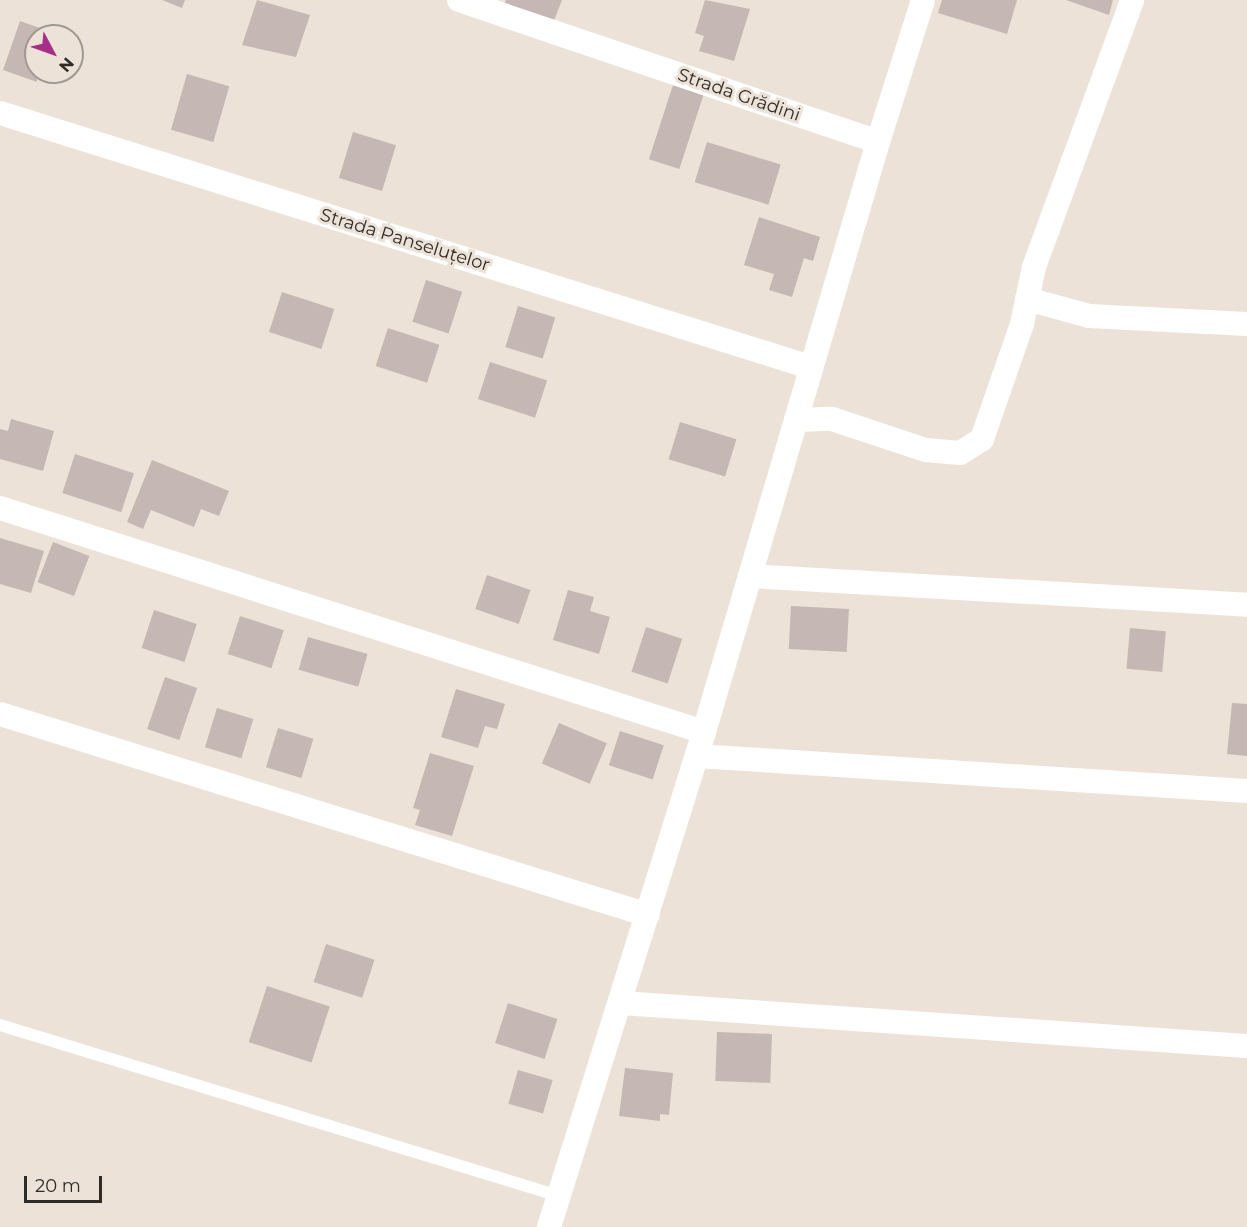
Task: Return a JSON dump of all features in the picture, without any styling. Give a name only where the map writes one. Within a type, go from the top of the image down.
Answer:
[{"type":"street","name":"Strada Grădini","points":[[459,0],[878,142]]},
{"type":"street","points":[[549,1227],[697,756],[810,368],[923,0]]},
{"type":"street","points":[[796,420],[832,419],[926,450],[960,453],[982,439],[996,406],[1034,267],[1132,0]]},
{"type":"street","name":"Strada Panseluțelor","points":[[0,113],[810,368]]},
{"type":"street","points":[[1027,299],[1089,316],[1247,324]]},
{"type":"street","points":[[0,508],[704,732]]},
{"type":"street","points":[[750,576],[1247,604]]},
{"type":"street","points":[[0,714],[648,915]]},
{"type":"street","points":[[697,756],[1247,791]]},
{"type":"street","points":[[621,1003],[1247,1046]]},
{"type":"lane","points":[[0,1025],[559,1196]]},
{"type":"building","points":[[162,0],[185,0],[182,8]]},
{"type":"building","points":[[257,0],[310,15],[296,57],[242,45]]},
{"type":"building","points":[[506,0],[562,0],[552,26],[503,7]]},
{"type":"building","points":[[705,0],[750,9],[734,61],[699,51],[704,36],[695,33]]},
{"type":"building","points":[[942,0],[1017,0],[1007,34],[938,13]]},
{"type":"building","points":[[1066,0],[1113,0],[1109,15]]},
{"type":"building","points":[[20,21],[28,24],[24,24],[24,77],[3,70]]},
{"type":"building","points":[[187,74],[229,86],[213,142],[171,130]]},
{"type":"building","points":[[673,85],[703,95],[679,169],[649,159]]},
{"type":"building","points":[[353,132],[396,145],[382,191],[339,178]]},
{"type":"building","points":[[707,142],[781,165],[768,205],[695,182]]},
{"type":"building","points":[[759,217],[820,237],[813,261],[804,258],[792,297],[769,290],[774,274],[744,265]]},
{"type":"building","points":[[426,280],[462,292],[449,334],[412,322]]},
{"type":"building","points":[[282,292],[334,309],[321,349],[269,332]]},
{"type":"building","points":[[518,306],[555,317],[543,359],[505,347]]},
{"type":"building","points":[[388,328],[439,345],[427,383],[376,366]]},
{"type":"building","points":[[490,362],[547,381],[535,418],[478,399]]},
{"type":"building","points":[[11,419],[54,431],[43,471],[0,459],[0,429],[8,431]]},
{"type":"building","points":[[680,422],[736,439],[725,477],[669,459]]},
{"type":"building","points":[[75,454],[134,473],[121,512],[62,493]]},
{"type":"building","points":[[152,460],[229,491],[219,516],[201,509],[194,527],[151,510],[143,529],[127,522]]},
{"type":"building","points":[[0,538],[44,551],[31,593],[0,584]]},
{"type":"building","points":[[53,542],[89,556],[74,596],[38,582]]},
{"type":"building","points":[[487,575],[530,590],[519,624],[475,609]]},
{"type":"building","points":[[568,590],[594,597],[590,611],[610,617],[599,654],[553,640]]},
{"type":"building","points":[[791,606],[849,609],[847,652],[789,649]]},
{"type":"building","points":[[154,610],[197,624],[184,662],[142,648]]},
{"type":"building","points":[[240,616],[284,630],[271,668],[228,654]]},
{"type":"building","points":[[646,627],[682,639],[668,683],[631,672]]},
{"type":"building","points":[[1130,628],[1166,631],[1162,672],[1126,669]]},
{"type":"building","points":[[308,637],[368,654],[358,687],[299,670]]},
{"type":"building","points":[[165,677],[197,688],[179,740],[147,729]]},
{"type":"building","points":[[456,689],[505,704],[497,729],[485,726],[478,748],[441,737]]},
{"type":"building","points":[[1232,703],[1247,704],[1247,756],[1227,754]]},
{"type":"building","points":[[217,708],[253,719],[241,758],[205,747]]},
{"type":"building","points":[[559,723],[607,743],[590,784],[542,764]]},
{"type":"building","points":[[278,728],[313,739],[301,778],[266,767]]},
{"type":"building","points":[[620,731],[664,745],[653,779],[609,765]]},
{"type":"building","points":[[430,753],[474,766],[452,836],[415,825],[420,810],[413,808]]},
{"type":"building","points":[[326,944],[375,960],[362,998],[314,982]]},
{"type":"building","points":[[267,986],[330,1006],[312,1063],[249,1042]]},
{"type":"building","points":[[508,1003],[557,1019],[544,1059],[495,1043]]},
{"type":"building","points":[[717,1032],[772,1034],[770,1083],[715,1081]]},
{"type":"building","points":[[625,1068],[673,1073],[669,1115],[660,1114],[660,1121],[619,1116]]},
{"type":"building","points":[[518,1070],[553,1080],[543,1114],[508,1104]]}]
